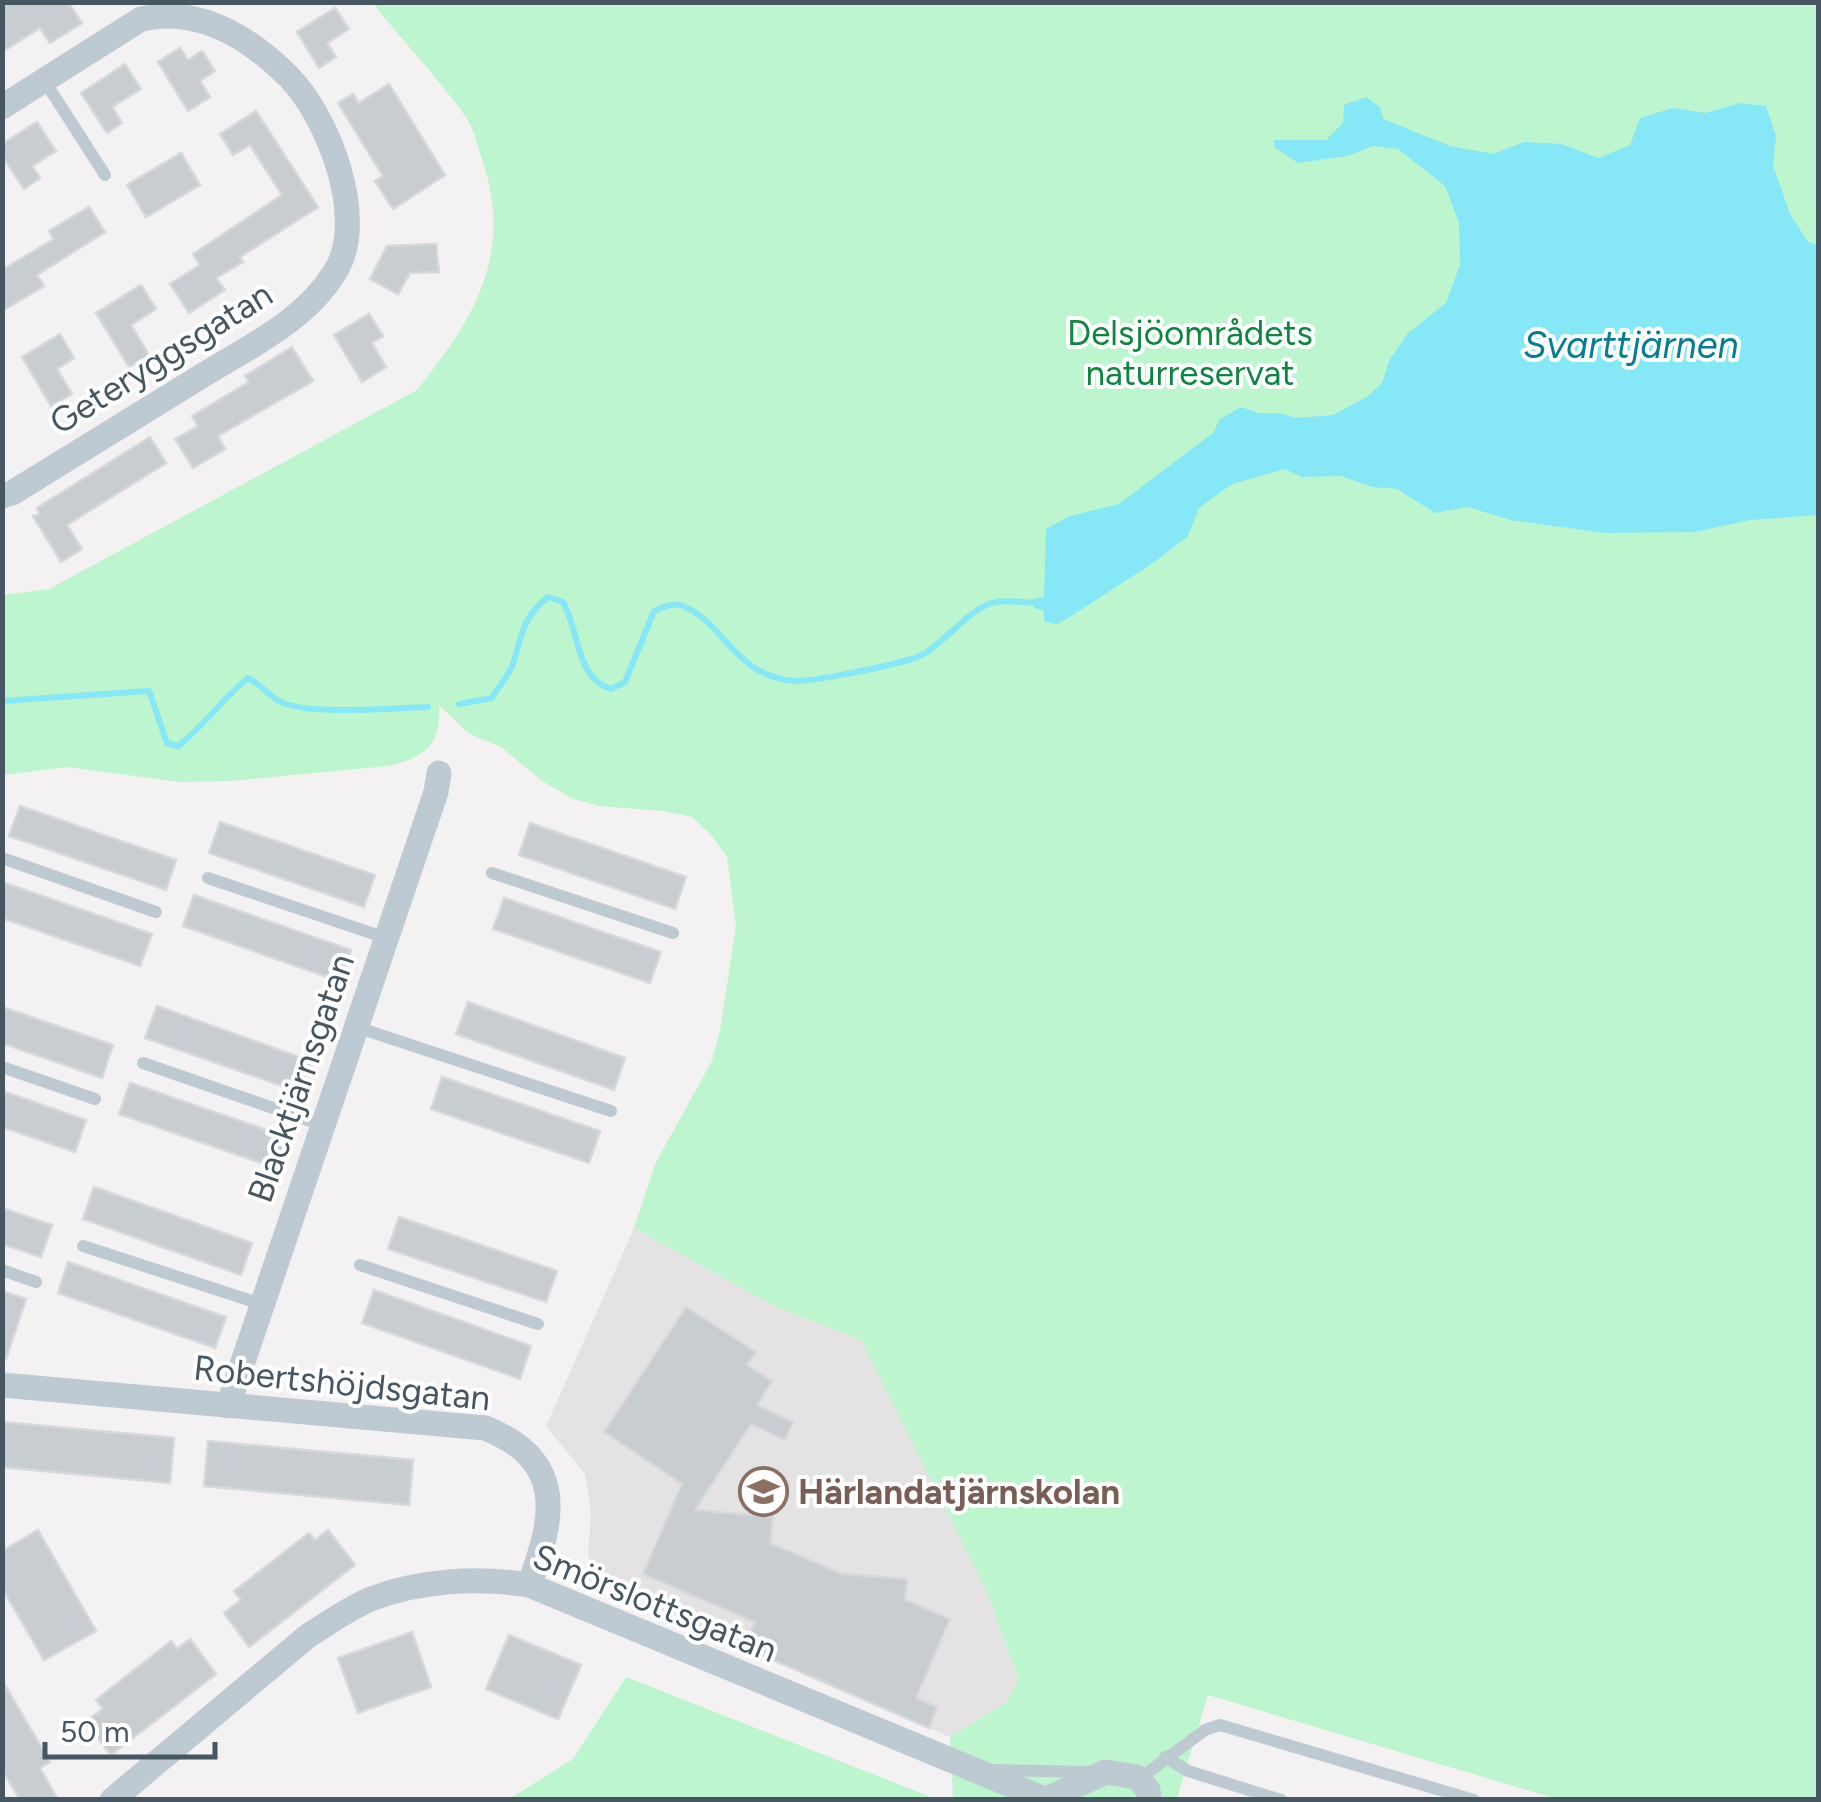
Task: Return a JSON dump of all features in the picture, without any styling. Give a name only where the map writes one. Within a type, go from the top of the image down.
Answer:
[{"type":"street","name":"Geteryggsgatan","points":[[2,106],[141,19],[197,18],[224,28],[266,55],[294,82],[332,146],[341,177],[346,228],[345,253],[314,299],[294,318],[12,494],[2,496]]},
{"type":"street","name":"Blacktjärnsgatan","points":[[228,1406],[436,792],[439,773]]},
{"type":"street","name":"Robertshöjdsgatan","points":[[2,1385],[485,1428],[504,1436],[533,1460],[548,1491],[547,1530],[529,1585]]},
{"type":"street","name":"Smörslottsgatan","points":[[112,1800],[309,1635],[371,1599],[429,1585],[492,1580],[529,1585],[1043,1799],[1106,1772]]},
{"type":"street","points":[[1106,1772],[1129,1774],[1144,1789]]},
{"type":"lane","points":[[44,80],[105,174]]},
{"type":"lane","points":[[2,858],[156,912]]},
{"type":"lane","points":[[492,873],[673,933]]},
{"type":"lane","points":[[208,878],[386,938]]},
{"type":"lane","points":[[356,1027],[611,1112]]},
{"type":"lane","points":[[143,1064],[322,1125]]},
{"type":"lane","points":[[2,1068],[94,1099]]},
{"type":"lane","points":[[83,1246],[260,1304]]},
{"type":"lane","points":[[360,1265],[538,1324]]},
{"type":"lane","points":[[2,1270],[36,1282]]},
{"type":"lane","points":[[1144,1789],[1165,1757],[1204,1730],[1220,1725],[1474,1800]]},
{"type":"lane","points":[[1165,1757],[1188,1771],[1281,1800]]},
{"type":"lane","points":[[979,1774],[994,1769],[1106,1772]]},
{"type":"shaded area","name":"Härlandatjärnskolan","points":[[634,1228],[774,1306],[861,1340],[987,1592],[1018,1680],[1007,1702],[950,1737],[651,1606],[631,1590],[595,1573],[588,1555],[591,1511],[585,1474],[546,1426]]},
{"type":"green space","name":"Delsjöområdets naturreservat","points":[[373,3],[1818,3],[1818,1799],[1557,1799],[1208,1695],[1177,1799],[953,1799],[950,1737],[1007,1702],[1018,1679],[987,1592],[861,1340],[774,1306],[634,1228],[656,1162],[712,1061],[720,1031],[736,926],[727,857],[711,835],[692,817],[599,806],[571,798],[541,780],[501,747],[468,733],[439,705],[438,730],[428,747],[412,759],[388,766],[231,781],[180,782],[67,767],[3,775],[2,595],[49,589],[417,390],[471,310],[491,254],[494,225],[491,193],[475,137],[454,101]]},
{"type":"green space","points":[[626,1677],[936,1799],[509,1799],[573,1759]]},
{"type":"water","name":"Svarttjärnen","points":[[1366,97],[1380,107],[1383,119],[1450,146],[1494,154],[1524,142],[1562,144],[1598,158],[1630,145],[1640,118],[1673,108],[1705,113],[1741,103],[1766,106],[1776,136],[1773,165],[1790,214],[1808,242],[1818,245],[1818,515],[1750,520],[1695,532],[1606,533],[1510,520],[1468,507],[1435,513],[1397,489],[1372,487],[1341,476],[1302,477],[1285,469],[1232,484],[1199,508],[1188,536],[1153,563],[1065,620],[1056,624],[1045,622],[1043,610],[1034,608],[1033,599],[1044,597],[1046,529],[1070,516],[1119,504],[1214,432],[1219,420],[1241,407],[1297,418],[1333,415],[1367,397],[1382,383],[1390,359],[1408,333],[1446,303],[1460,265],[1459,223],[1445,186],[1398,149],[1373,146],[1347,156],[1298,163],[1274,147],[1274,140],[1326,140],[1343,123],[1344,105]]},
{"type":"building","points":[[2,2],[68,2],[82,23],[50,43],[40,28],[2,52]]},
{"type":"building","points":[[335,8],[349,29],[327,43],[336,57],[319,68],[297,32]]},
{"type":"building","points":[[180,48],[188,60],[202,51],[215,71],[200,81],[210,97],[188,111],[158,62]]},
{"type":"building","points":[[125,64],[141,89],[112,107],[122,123],[107,133],[81,93]]},
{"type":"building","points":[[389,84],[445,175],[393,209],[375,181],[383,176],[338,103],[353,94],[359,103]]},
{"type":"building","points":[[256,111],[318,207],[240,257],[243,262],[216,278],[225,290],[189,313],[170,284],[200,265],[193,254],[282,195],[250,145],[233,155],[220,134]]},
{"type":"building","points":[[37,122],[56,151],[32,166],[40,178],[24,189],[2,156],[2,144]]},
{"type":"building","points":[[181,153],[200,185],[146,217],[127,185]]},
{"type":"building","points":[[89,207],[105,232],[37,275],[44,286],[2,311],[2,270],[54,239],[49,231]]},
{"type":"building","points":[[436,244],[439,272],[410,273],[398,294],[370,279],[387,246]]},
{"type":"building","points":[[141,285],[156,309],[131,325],[149,355],[129,367],[96,313]]},
{"type":"building","points":[[369,314],[383,336],[372,343],[386,367],[362,382],[334,335]]},
{"type":"building","points":[[60,334],[74,358],[57,369],[72,394],[51,406],[22,357]]},
{"type":"building","points":[[292,347],[313,381],[218,436],[225,449],[193,468],[175,439],[198,426],[192,416],[249,382],[245,376]]},
{"type":"building","points":[[150,437],[166,463],[67,525],[82,549],[61,562],[33,516],[40,514],[37,508]]},
{"type":"building","points":[[20,806],[176,860],[166,890],[9,836]]},
{"type":"building","points":[[220,822],[375,875],[364,907],[209,853]]},
{"type":"building","points":[[530,823],[686,877],[675,909],[519,855]]},
{"type":"building","points":[[2,882],[152,934],[140,966],[2,918]]},
{"type":"building","points":[[194,895],[351,950],[341,982],[183,926]]},
{"type":"building","points":[[504,898],[661,952],[650,983],[493,929]]},
{"type":"building","points":[[468,1002],[625,1058],[614,1090],[456,1034]]},
{"type":"building","points":[[157,1006],[313,1062],[302,1093],[145,1038]]},
{"type":"building","points":[[2,1007],[113,1045],[102,1078],[2,1043]]},
{"type":"building","points":[[442,1077],[600,1131],[589,1163],[431,1109]]},
{"type":"building","points":[[130,1083],[287,1137],[276,1168],[119,1114]]},
{"type":"building","points":[[2,1091],[86,1120],[75,1152],[2,1127]]},
{"type":"building","points":[[94,1187],[252,1243],[241,1275],[83,1219]]},
{"type":"building","points":[[2,1208],[52,1225],[41,1257],[2,1244]]},
{"type":"building","points":[[399,1217],[557,1271],[546,1302],[388,1249]]},
{"type":"building","points":[[68,1262],[226,1317],[215,1348],[58,1293]]},
{"type":"building","points":[[374,1290],[531,1346],[520,1379],[362,1323]]},
{"type":"building","points":[[2,1291],[26,1299],[6,1359],[2,1358]]},
{"type":"building","points":[[686,1307],[756,1352],[747,1365],[772,1381],[757,1405],[793,1422],[785,1440],[751,1424],[695,1510],[773,1517],[770,1543],[842,1574],[907,1579],[905,1600],[950,1619],[916,1698],[937,1707],[929,1728],[755,1652],[759,1642],[748,1638],[755,1622],[643,1574],[682,1484],[604,1432]]},
{"type":"building","points":[[2,1422],[174,1438],[170,1483],[2,1467]]},
{"type":"building","points":[[208,1441],[413,1460],[409,1505],[204,1486]]},
{"type":"building","points":[[38,1530],[96,1631],[44,1660],[2,1588],[2,1551]]},
{"type":"building","points":[[328,1530],[355,1565],[249,1647],[224,1613],[241,1600],[234,1591],[309,1533],[315,1540]]},
{"type":"building","points":[[412,1632],[431,1687],[358,1713],[338,1658]]},
{"type":"building","points":[[509,1635],[581,1665],[558,1719],[486,1689]]},
{"type":"building","points":[[190,1639],[216,1674],[111,1755],[85,1722],[103,1709],[96,1700],[171,1641],[177,1649]]},
{"type":"building","points":[[2,1680],[50,1762],[40,1768],[58,1800],[20,1800],[2,1769]]},
{"type":"waterway","points":[[459,704],[492,698],[512,666],[529,618],[548,597],[563,602],[584,664],[599,683],[611,689],[625,682],[654,611],[668,606],[680,605],[697,614],[757,670],[795,681],[913,658],[931,649],[989,604],[1034,603]]},
{"type":"waterway","points":[[2,701],[149,691],[167,743],[178,746],[248,678],[292,706],[351,710],[428,707]]},
{"type":"place","name":"Härlandatjärnskolan","points":[[763,1492]]}]
